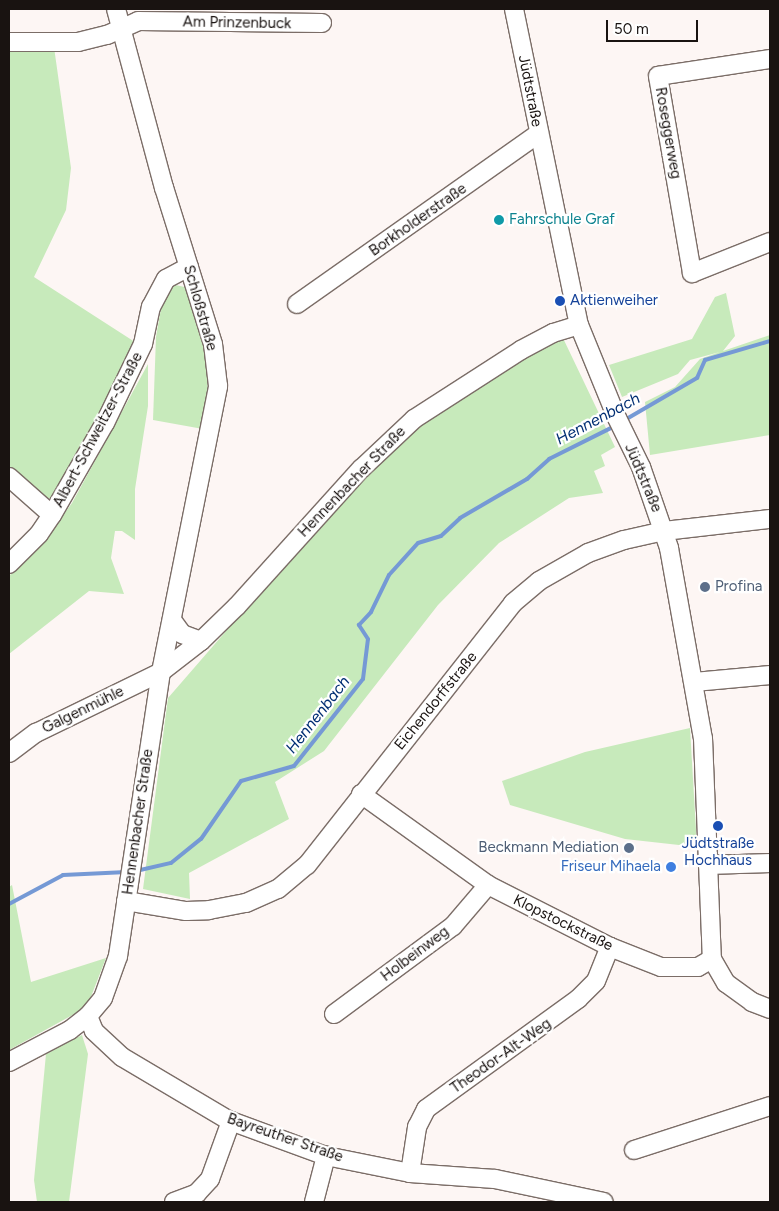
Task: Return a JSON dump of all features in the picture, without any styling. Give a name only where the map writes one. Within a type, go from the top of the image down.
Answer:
[{"type":"street","name":"Schloßstraße","points":[[116,9],[189,267],[213,344],[218,386],[161,672]]},
{"type":"street","name":"Jüdtstraße","points":[[514,9],[579,326],[620,424],[641,466],[664,531],[695,682],[702,738],[712,958]]},
{"type":"street","name":"Am Prinzenbuck","points":[[9,42],[78,42],[107,35],[122,26],[138,21],[322,23]]},
{"type":"street","name":"Roseggerweg","points":[[770,59],[658,76],[692,273],[770,242]]},
{"type":"street","name":"Borkholderstraße","points":[[297,304],[539,133]]},
{"type":"street","name":"Albert-Schweitzer-Straße","points":[[9,564],[39,534],[52,515],[104,423],[143,344],[151,307],[166,279],[189,267]]},
{"type":"street","name":"Hennenbacher Straße","points":[[9,1062],[70,1030],[88,1016],[103,998],[118,956],[161,672],[201,641],[237,606],[384,445],[414,419],[521,350],[553,333],[579,326]]},
{"type":"street","points":[[9,477],[52,515]]},
{"type":"street","name":"Eichendorffstraße","points":[[126,901],[186,911],[209,910],[246,903],[278,889],[307,865],[523,595],[540,581],[588,553],[664,531],[770,519]]},
{"type":"street","points":[[172,620],[182,634],[201,641]]},
{"type":"street","name":"Galgenmühle","points":[[9,753],[36,733],[161,672]]},
{"type":"street","points":[[695,682],[770,676]]},
{"type":"street","name":"Klopstockstraße","points":[[362,794],[488,885],[610,947],[662,967],[698,967],[712,958]]},
{"type":"street","points":[[708,865],[770,863]]},
{"type":"street","name":"Holbeinweg","points":[[334,1014],[453,926],[488,885]]},
{"type":"street","name":"Theodor-Alt-Weg","points":[[410,1173],[417,1127],[426,1109],[578,999],[596,981],[610,947]]},
{"type":"street","points":[[712,958],[726,983],[752,1002],[770,1009]]},
{"type":"street","name":"Bayreuther Straße","points":[[88,1016],[94,1032],[122,1057],[231,1121],[326,1156],[410,1173],[495,1179],[604,1202]]},
{"type":"street","points":[[634,1150],[770,1106]]},
{"type":"street","points":[[174,1202],[197,1193],[210,1179],[231,1121]]},
{"type":"street","points":[[314,1202],[326,1156]]},
{"type":"green space","points":[[54,47],[71,168],[66,210],[34,277],[138,344],[54,498],[41,498],[9,469],[9,48]]},
{"type":"green space","points":[[171,284],[189,288],[207,361],[208,401],[203,429],[153,420],[156,337],[164,291]]},
{"type":"green space","points":[[726,293],[735,336],[723,351],[770,335],[770,435],[650,455],[645,402],[675,387],[700,359],[720,352],[690,360],[678,374],[622,397],[609,365],[692,339],[715,297]]},
{"type":"green space","points":[[562,336],[615,447],[601,455],[605,466],[594,471],[603,493],[569,498],[499,543],[438,605],[324,751],[275,782],[289,819],[189,873],[190,899],[143,889],[168,698],[376,458],[473,388]]},
{"type":"green space","points":[[148,364],[148,406],[135,489],[135,540],[122,531],[115,531],[111,558],[124,594],[89,591],[9,654],[9,576],[42,544],[72,503]]},
{"type":"green space","points":[[690,728],[697,847],[625,839],[510,805],[502,781],[585,752]]},
{"type":"green space","points":[[12,885],[31,982],[106,958],[87,1007],[9,1050],[9,887]]},
{"type":"green space","points":[[82,1035],[88,1054],[69,1202],[37,1202],[34,1180],[46,1054]]},
{"type":"waterway","name":"Hennenbach","points":[[623,421],[697,378],[705,360],[770,341]]},
{"type":"waterway","name":"Hennenbach","points":[[136,871],[171,863],[201,839],[241,781],[294,766],[363,679],[368,639],[359,625],[371,612],[389,575],[418,543],[441,536],[460,518],[527,479],[549,459],[615,426]]},
{"type":"waterway","name":"Hennenbach","points":[[9,904],[63,875],[127,872]]},
{"type":"place","name":"Fahrschule Graf","points":[[499,220]]},
{"type":"place","name":"Aktienweiher","points":[[560,301]]},
{"type":"place","name":"Profina","points":[[705,587]]},
{"type":"place","name":"Jüdtstraße Hochhaus","points":[[718,826]]},
{"type":"place","name":"Beckmann Mediation","points":[[629,848]]},
{"type":"place","name":"Friseur Mihaela","points":[[671,867]]}]
